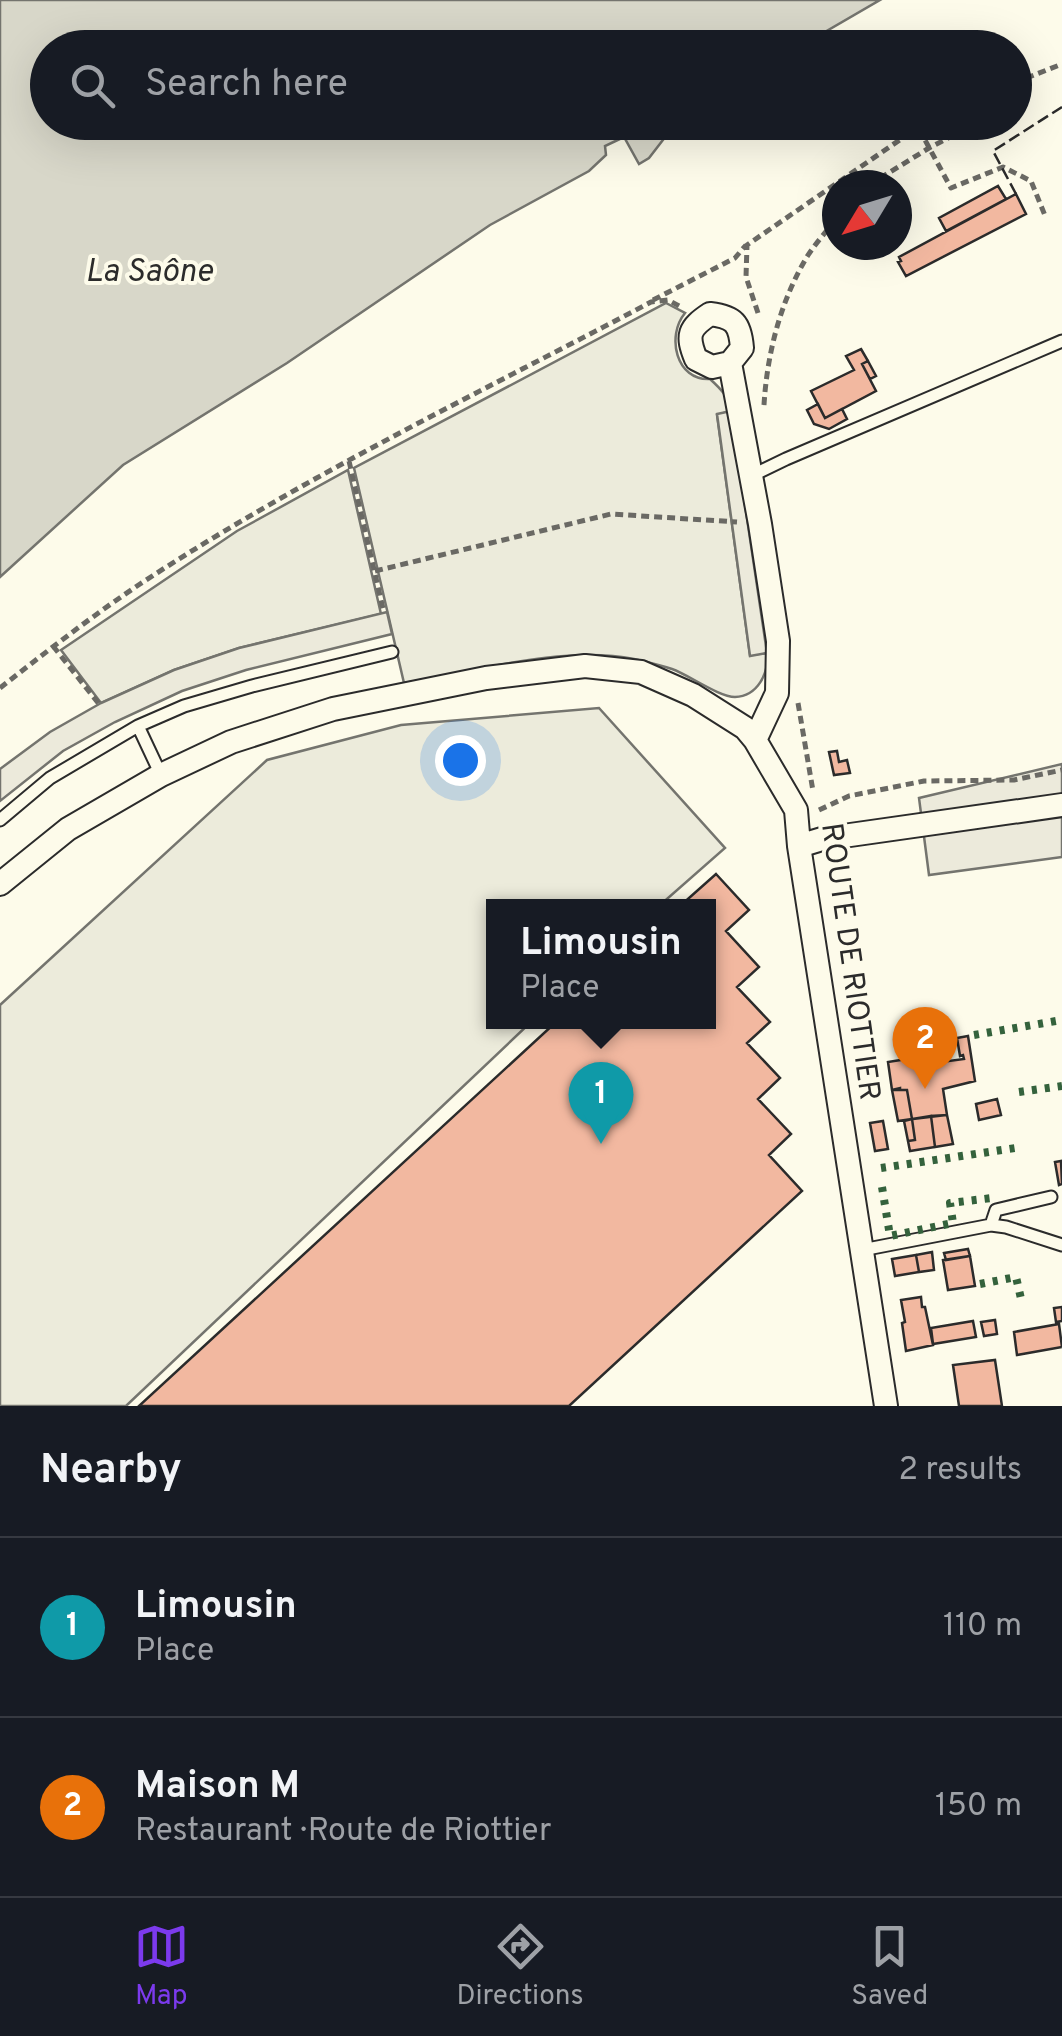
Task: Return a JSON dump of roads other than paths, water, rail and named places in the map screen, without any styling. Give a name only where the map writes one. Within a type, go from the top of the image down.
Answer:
[{"type":"street","points":[[0,884],[68,829],[162,775],[231,742],[333,709],[486,678],[584,666],[641,672],[693,695],[745,728],[755,740],[778,692],[778,641],[736,356],[740,330],[728,316],[710,314],[694,324],[689,342],[696,358],[712,367],[736,356]]},
{"type":"street","name":"ROUTE DE RIOTTIER","points":[[755,740],[796,810],[886,1406]]},
{"type":"street","points":[[799,846],[822,839],[1062,805]]},
{"type":"lane","points":[[751,476],[1062,341]]},
{"type":"lane","points":[[0,820],[50,778],[138,726],[184,706],[392,652]]},
{"type":"lane","points":[[138,726],[162,775]]},
{"type":"lane","points":[[991,1225],[996,1210],[1051,1197]]},
{"type":"lane","points":[[862,1250],[991,1225],[1062,1245]]},
{"type":"water","name":"La Saône","points":[[0,0],[880,0],[828,30],[30,30],[30,140],[618,140],[605,146],[606,155],[589,171],[490,225],[287,363],[123,465],[0,577]]},
{"type":"water","name":"La Saône","points":[[626,140],[663,140],[649,158],[639,164]]},
{"type":"place","name":"Maison M","points":[[925,1089]]},
{"type":"place","name":"Limousin","points":[[601,1144]]}]
